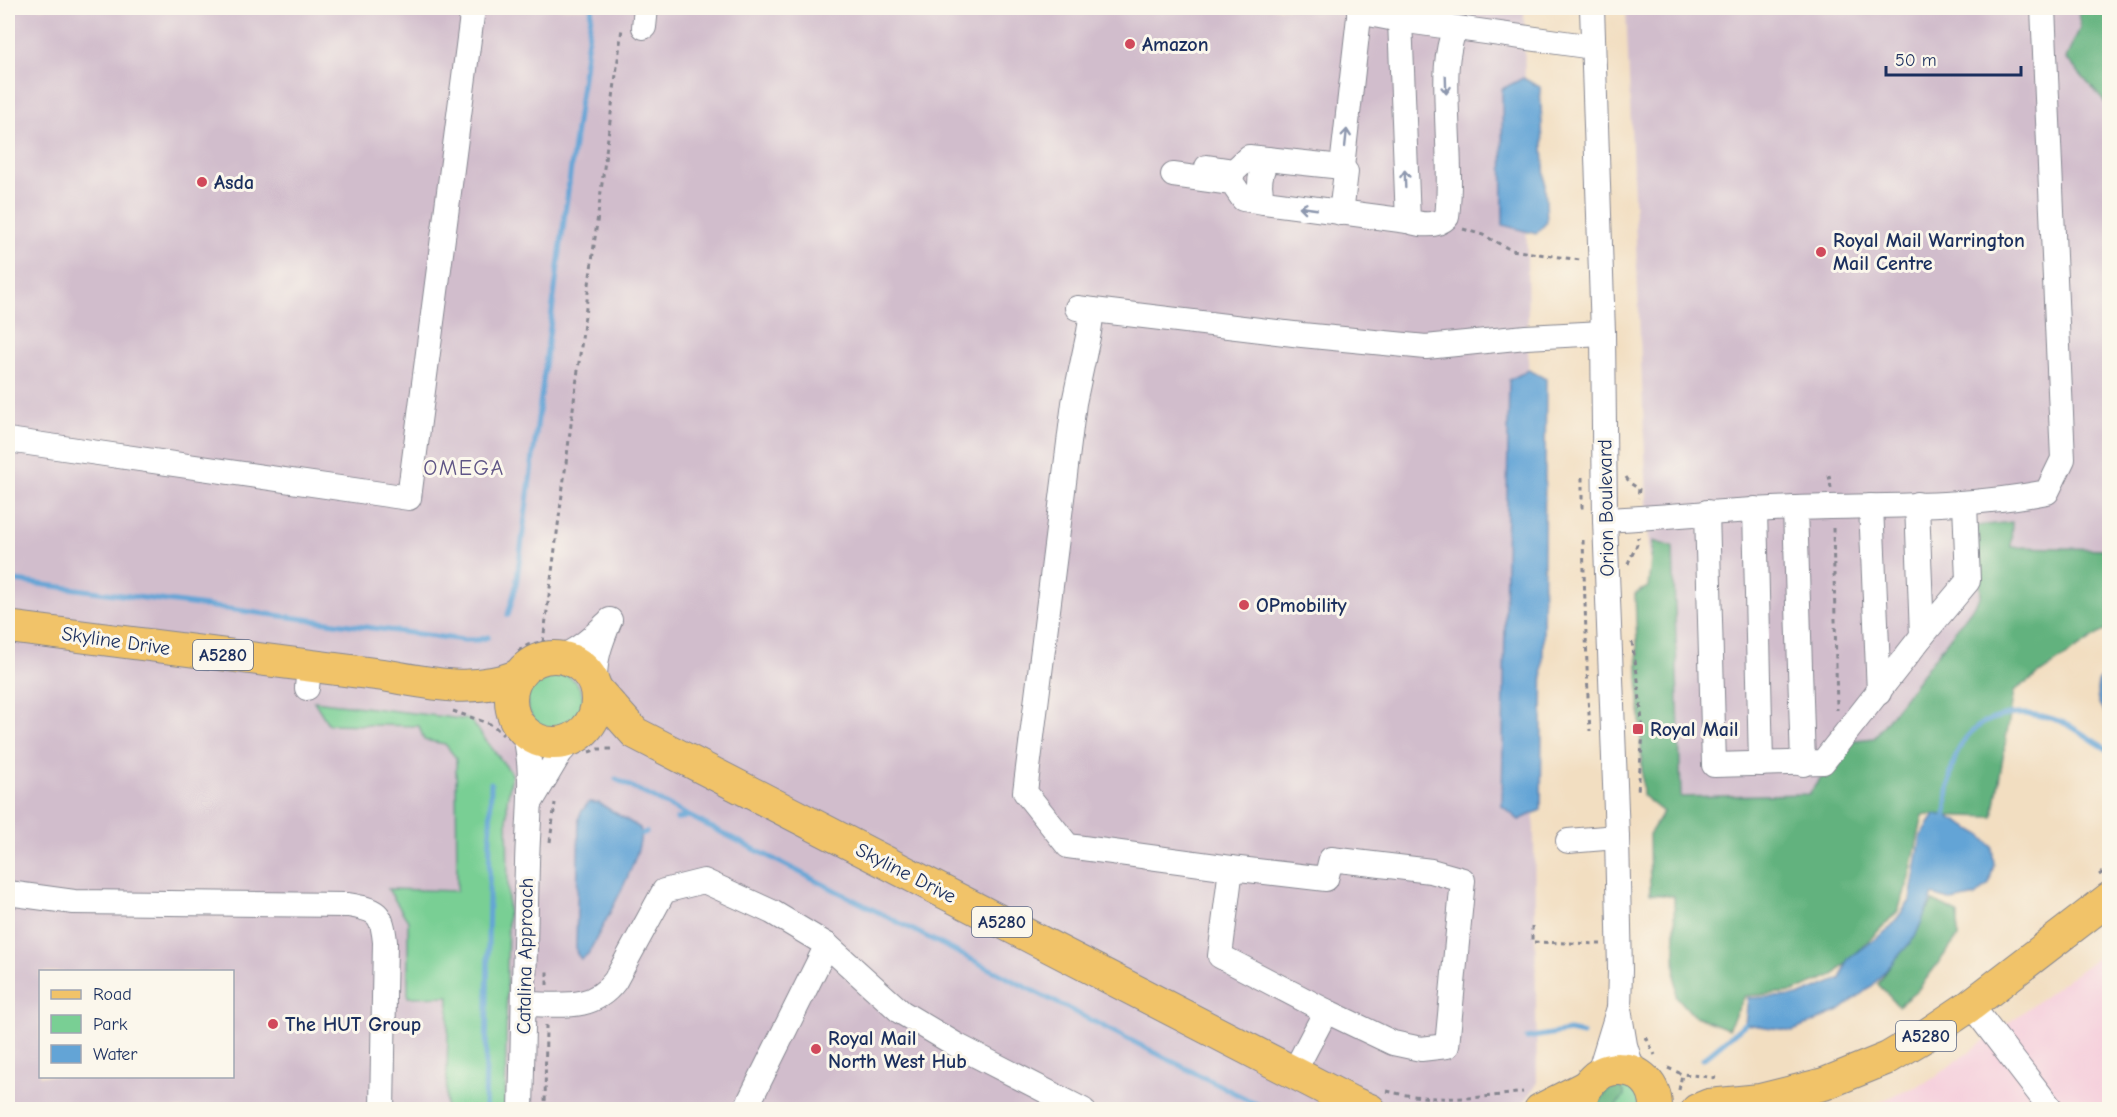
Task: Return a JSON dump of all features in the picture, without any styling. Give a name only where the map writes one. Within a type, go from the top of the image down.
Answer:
[{"type":"main road","name":"Skyline Drive","points":[[8,627],[308,677],[383,675],[444,697],[486,704],[515,730]]},
{"type":"main road","name":"A5280","points":[[518,676],[537,660],[548,657],[551,649],[580,665],[589,674],[596,687]]},
{"type":"main road","name":"Skyline Drive","points":[[444,697],[518,676]]},
{"type":"main road","points":[[515,730],[511,698],[518,676]]},
{"type":"main road","name":"Skyline Drive","points":[[596,687],[635,733],[1294,1072],[1377,1100]]},
{"type":"main road","points":[[577,736],[590,724],[596,712],[596,687]]},
{"type":"main road","name":"A5280","points":[[515,730],[546,742],[559,743],[577,736]]},
{"type":"main road","name":"Skyline Drive","points":[[577,736],[635,733]]},
{"type":"main road","name":"A5280","points":[[1532,1101],[1588,1090],[1611,1069],[1622,1069],[1709,1097],[1760,1100],[1824,1084],[1887,1058],[1971,1005],[2101,889]]},
{"type":"street","points":[[8,440],[409,498],[472,8]]},
{"type":"street","name":"Orion Boulevard","points":[[1592,8],[1603,333],[1605,520],[1617,837],[1619,1009],[1626,1045],[1653,1079]]},
{"type":"street","points":[[1605,520],[1671,517],[1755,509],[1965,503],[2016,498],[2047,492],[2063,459],[2043,8]]},
{"type":"street","points":[[1341,213],[1346,172],[1342,167],[1359,10],[1400,20],[1593,47]]},
{"type":"street","points":[[1400,20],[1407,221]]},
{"type":"street","points":[[1342,167],[1250,157],[1234,171],[1174,169],[1232,183],[1243,200],[1421,224],[1442,222],[1448,217],[1450,192],[1446,75],[1448,47],[1455,28]]},
{"type":"street","points":[[1264,202],[1259,193],[1262,169],[1267,159]]},
{"type":"street","points":[[1231,868],[1220,956],[1393,1043],[1421,1049],[1447,1046],[1463,880],[1431,871],[1331,859],[1326,879],[1068,846],[1025,792],[1074,403],[1089,332],[1083,309],[1425,347],[1526,337],[1603,333]]},
{"type":"street","points":[[1707,512],[1714,765],[1803,764],[1824,762],[1968,581],[1965,503]]},
{"type":"street","points":[[1917,504],[1922,636]]},
{"type":"street","points":[[1871,506],[1879,693]]},
{"type":"street","points":[[1795,508],[1803,764]]},
{"type":"street","points":[[1755,509],[1761,764]]},
{"type":"street","points":[[551,649],[573,652],[584,645],[610,620],[594,666],[596,687]]},
{"type":"street","name":"Catalina Approach","points":[[515,730],[530,762],[531,802],[527,854],[521,1110]]},
{"type":"street","name":"Catalina Approach","points":[[531,802],[555,760],[577,736]]},
{"type":"street","points":[[1568,841],[1617,837]]},
{"type":"street","points":[[524,1004],[582,1004],[595,1000],[615,981],[664,891],[704,881],[772,912],[827,945],[901,1012],[958,1046],[1083,1110]]},
{"type":"street","points":[[8,893],[74,902],[336,905],[370,909],[383,922],[385,942],[382,1110]]},
{"type":"street","points":[[745,1110],[827,945]]},
{"type":"street","points":[[1971,1005],[2052,1110]]},
{"type":"street","name":"Orion Boulevard","points":[[1588,1090],[1619,1009]]},
{"type":"street","points":[[1294,1072],[1326,1011]]},
{"type":"path","points":[[551,649],[638,18]]},
{"type":"path","points":[[1442,222],[1483,235],[1511,250],[1582,260]]},
{"type":"path","points":[[1829,475],[1833,507],[1838,743]]},
{"type":"path","points":[[1628,568],[1630,556],[1638,546]]},
{"type":"path","points":[[1632,641],[1643,733],[1637,793]]},
{"type":"path","points":[[444,697],[493,725],[515,730]]},
{"type":"path","points":[[550,844],[557,797]]},
{"type":"path","points":[[2101,889],[2109,867]]},
{"type":"path","points":[[1532,926],[1532,942],[1602,944],[1602,953]]},
{"type":"path","points":[[1645,1031],[1651,1049],[1653,1079],[1683,1074],[1709,1097]]},
{"type":"path","points":[[545,1110],[546,1046]]},
{"type":"path","points":[[1377,1100],[1485,1096],[1532,1101]]},
{"type":"shaded area","points":[[8,8],[1524,8],[1537,1084],[1519,1110],[8,1109]]},
{"type":"shaded area","points":[[1626,8],[2109,8],[2109,588],[1840,814],[1667,822],[1659,783]]},
{"type":"shaded area","points":[[2109,949],[2109,1109],[1860,1110],[1929,1081]]},
{"type":"green space","points":[[2079,8],[2109,8],[2109,178],[2108,106],[2066,58],[2080,28]]},
{"type":"green space","points":[[2012,522],[2011,547],[2109,549],[2109,627],[2014,691],[1993,817],[1923,815],[1908,883],[1898,911],[1834,975],[1793,992],[1745,996],[1728,1029],[1693,1015],[1676,996],[1674,896],[1650,894],[1649,835],[1663,812],[1643,796],[1635,594],[1648,587],[1653,541],[1673,547],[1681,797],[1809,794],[1847,741],[1874,738],[1981,596],[1977,526]]},
{"type":"green space","points":[[549,673],[561,673],[571,677],[579,685],[583,701],[579,717],[571,725],[561,729],[549,729],[539,725],[531,717],[527,707],[527,695],[531,685],[539,677]]},
{"type":"green space","points":[[314,701],[470,720],[512,774],[507,801],[505,1109],[446,1109],[449,996],[408,997],[408,921],[388,889],[457,891],[456,758],[445,744],[424,740],[419,726],[328,724]]},
{"type":"green space","points":[[1933,901],[1958,913],[1958,937],[1917,991],[1898,1006],[1878,984]]},
{"type":"green space","points":[[1616,1086],[1632,1089],[1640,1099],[1644,1110],[1595,1110],[1601,1094]]},
{"type":"green space","points":[[1619,1087],[1624,1091],[1624,1097],[1615,1109],[1598,1109],[1599,1103],[1609,1089]]},
{"type":"water","points":[[1523,78],[1540,87],[1547,222],[1536,234],[1503,225],[1502,89]]},
{"type":"water","points":[[1529,370],[1546,379],[1541,810],[1519,820],[1502,806],[1509,380]]},
{"type":"water","points":[[2109,676],[2109,717],[2102,709],[2097,695],[2099,679]]},
{"type":"water","points":[[589,802],[599,803],[640,828],[640,839],[637,854],[621,891],[588,954],[581,959],[576,950],[579,818]]},
{"type":"water","points":[[1935,815],[1946,815],[1981,835],[1992,847],[1994,864],[1989,884],[1976,896],[1952,901],[1933,895],[1915,937],[1873,985],[1839,1011],[1793,1031],[1745,1024],[1748,998],[1798,996],[1841,979],[1848,959],[1890,928],[1910,901],[1921,836]]},
{"type":"waterway","points":[[508,615],[516,586],[592,8]]},
{"type":"waterway","points":[[8,580],[464,640],[488,637]]},
{"type":"waterway","points":[[1946,815],[1949,781],[1958,751],[1965,738],[1990,720],[2022,714],[2049,718],[2068,725],[2110,751]]},
{"type":"waterway","points":[[616,779],[1268,1110]]},
{"type":"waterway","points":[[485,1110],[491,783]]},
{"type":"waterway","points":[[677,819],[688,816]]},
{"type":"waterway","points":[[642,834],[646,832]]},
{"type":"waterway","points":[[1703,1059],[1745,1024]]},
{"type":"waterway","points":[[1527,1038],[1569,1031],[1583,1034]]},
{"type":"place","name":"Amazon","points":[[1130,44]]},
{"type":"place","name":"Asda","points":[[202,182]]},
{"type":"place","name":"Royal Mail Warrington Mail Centre","points":[[1821,252]]},
{"type":"place","name":"OPmobility","points":[[1244,605]]},
{"type":"place","name":"Royal Mail","points":[[1638,729]]},
{"type":"place","name":"The HUT Group","points":[[273,1024]]},
{"type":"place","name":"Royal Mail North West Hub","points":[[816,1049]]},
{"type":"district","name":"OMEGA","points":[[464,468]]}]
